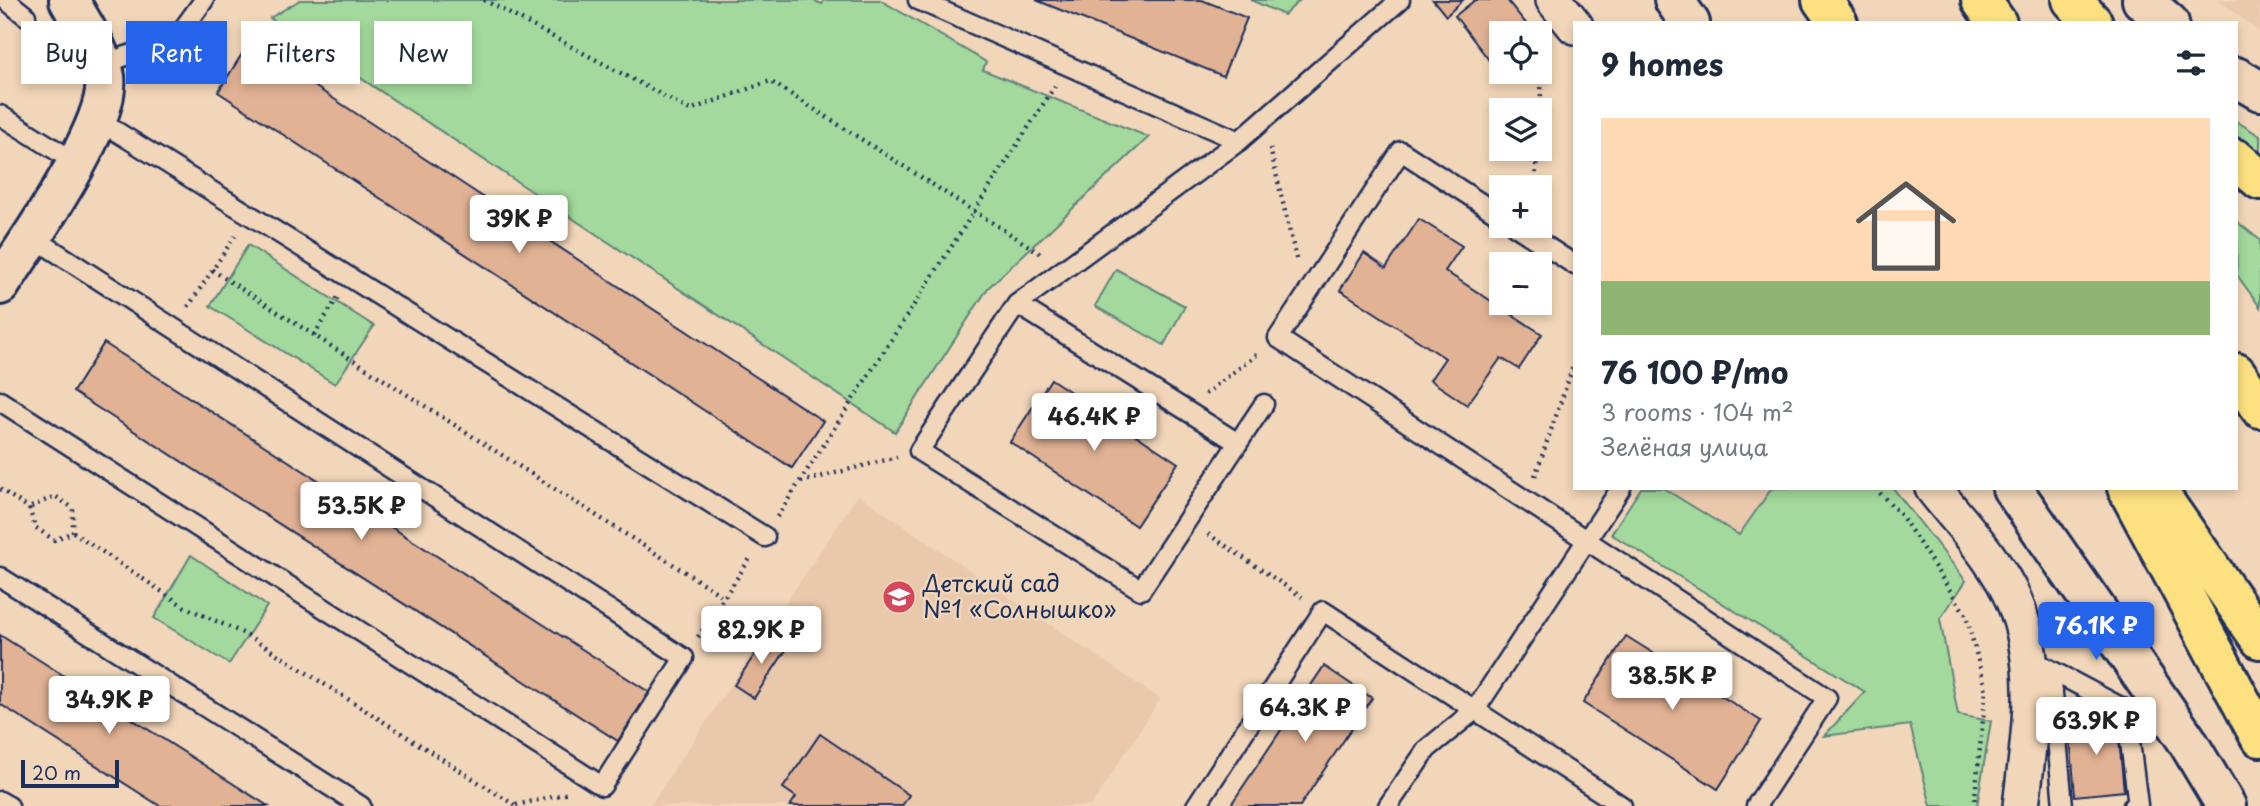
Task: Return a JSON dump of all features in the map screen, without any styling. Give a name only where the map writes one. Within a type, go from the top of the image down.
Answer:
[{"type":"main road","points":[[1822,0],[1837,21]]},
{"type":"main road","points":[[1981,0],[1996,21]]},
{"type":"main road","points":[[2071,0],[2091,21]]},
{"type":"main road","points":[[2238,161],[2260,180]]},
{"type":"main road","points":[[2238,376],[2260,408]]},
{"type":"main road","points":[[2128,490],[2260,737]]},
{"type":"main road","points":[[2156,490],[2260,639]]},
{"type":"street","points":[[69,0],[80,21]]},
{"type":"street","points":[[1554,0],[1560,31]]},
{"type":"street","points":[[1674,0],[1688,21]]},
{"type":"street","points":[[2142,0],[2167,21]]},
{"type":"street","points":[[2238,78],[2260,91]]},
{"type":"street","points":[[0,285],[98,120],[105,84]]},
{"type":"street","points":[[1935,490],[1990,561],[2014,601],[2041,665],[2031,718],[2021,806]]},
{"type":"street","points":[[2013,490],[2186,739],[2226,806]]},
{"type":"lane","points":[[6,0],[26,16]]},
{"type":"lane","points":[[112,61],[175,40],[204,0]]},
{"type":"lane","points":[[918,0],[1238,141]]},
{"type":"lane","points":[[1264,404],[1141,590],[919,452],[1017,304],[1238,141],[1400,0]]},
{"type":"lane","points":[[0,115],[75,162]]},
{"type":"lane","points":[[98,120],[765,537]]},
{"type":"lane","points":[[1489,209],[1401,151],[1278,338],[1827,698],[1756,806]]},
{"type":"lane","points":[[0,401],[602,786],[684,658],[31,236]]},
{"type":"lane","points":[[1533,238],[1573,264]]},
{"type":"lane","points":[[1017,304],[1238,443]]},
{"type":"lane","points":[[1388,806],[1427,748],[1475,710],[1620,490]]},
{"type":"lane","points":[[0,577],[361,806]]},
{"type":"lane","points":[[1196,806],[1323,611],[1622,806]]},
{"type":"lane","points":[[2041,665],[2063,806]]},
{"type":"lane","points":[[2041,665],[2126,710],[2138,806],[2133,806]]},
{"type":"lane","points":[[0,801],[9,806]]},
{"type":"path","points":[[484,0],[691,110],[769,81],[973,213],[1065,268]]},
{"type":"path","points":[[1543,98],[1560,31]]},
{"type":"path","points":[[684,658],[765,537],[1068,66]]},
{"type":"path","points":[[1263,120],[1305,297]]},
{"type":"path","points":[[174,328],[249,214]]},
{"type":"path","points":[[212,270],[724,597]]},
{"type":"path","points":[[314,335],[350,277]]},
{"type":"path","points":[[1184,410],[1278,338]]},
{"type":"path","points":[[1526,500],[1573,367]]},
{"type":"path","points":[[800,482],[919,452]]},
{"type":"path","points":[[0,489],[29,508],[35,527],[54,540],[73,532]]},
{"type":"path","points":[[1877,490],[1901,515],[1966,615],[1986,690],[1974,806]]},
{"type":"path","points":[[29,508],[55,496],[73,508],[73,532]]},
{"type":"path","points":[[1187,520],[1323,611]]},
{"type":"path","points":[[73,532],[185,607],[247,635],[514,806],[602,786]]},
{"type":"shaded area","points":[[2219,0],[2260,0],[2260,33]]},
{"type":"shaded area","points":[[1668,490],[1771,490],[1740,535]]},
{"type":"shaded area","name":"Детский сад №1 «Солнышко»","points":[[858,495],[1160,699],[1091,806],[650,806]]},
{"type":"green space","points":[[300,0],[812,0],[822,4],[825,0],[880,0],[986,62],[983,70],[1149,137],[988,288],[895,432],[360,78],[360,21],[275,21],[270,18]]},
{"type":"green space","points":[[1251,0],[1300,0],[1284,15]]},
{"type":"green space","points":[[2238,122],[2260,136],[2260,156],[2238,137]]},
{"type":"green space","points":[[2238,223],[2260,240],[2260,307],[2238,276]]},
{"type":"green space","points":[[248,245],[374,326],[335,384],[210,306]]},
{"type":"green space","points":[[1116,269],[1185,306],[1164,345],[1095,306]]},
{"type":"green space","points":[[1640,490],[1666,490],[1739,535],[1771,490],[1895,490],[1966,581],[1940,619],[1958,715],[1991,721],[1977,806],[1931,806],[1910,725],[1824,736],[1865,692],[1611,534]]},
{"type":"green space","points":[[191,555],[267,606],[229,664],[154,618]]},
{"type":"building","points":[[1036,0],[1202,0],[1247,18],[1223,76]]},
{"type":"building","points":[[1433,0],[1463,0],[1446,16]]},
{"type":"building","points":[[1475,0],[1507,0],[1524,21],[1489,21],[1489,60],[1455,16]]},
{"type":"building","points":[[241,56],[241,84],[311,84],[823,421],[792,468],[218,92],[223,84],[227,84],[227,78]]},
{"type":"building","points":[[1419,219],[1462,246],[1445,271],[1489,300],[1489,315],[1513,315],[1542,334],[1519,369],[1501,358],[1467,405],[1430,380],[1445,358],[1340,290],[1364,253],[1386,268]]},
{"type":"building","points":[[104,343],[649,692],[618,741],[73,392]]},
{"type":"building","points":[[1051,379],[1178,463],[1136,526],[1010,442]]},
{"type":"building","points":[[769,634],[788,647],[754,698],[734,685]]},
{"type":"building","points":[[0,635],[268,806],[160,806],[0,704]]},
{"type":"building","points":[[1626,636],[1761,721],[1718,789],[1583,703]]},
{"type":"building","points":[[1324,666],[1372,698],[1300,806],[1230,806]]},
{"type":"building","points":[[2117,718],[2124,791],[2075,796],[2069,723]]},
{"type":"building","points":[[820,734],[909,795],[902,806],[790,806],[796,797],[783,788]]},
{"type":"place","name":"Детский сад №1 «Солнышко»","points":[[899,597]]}]
